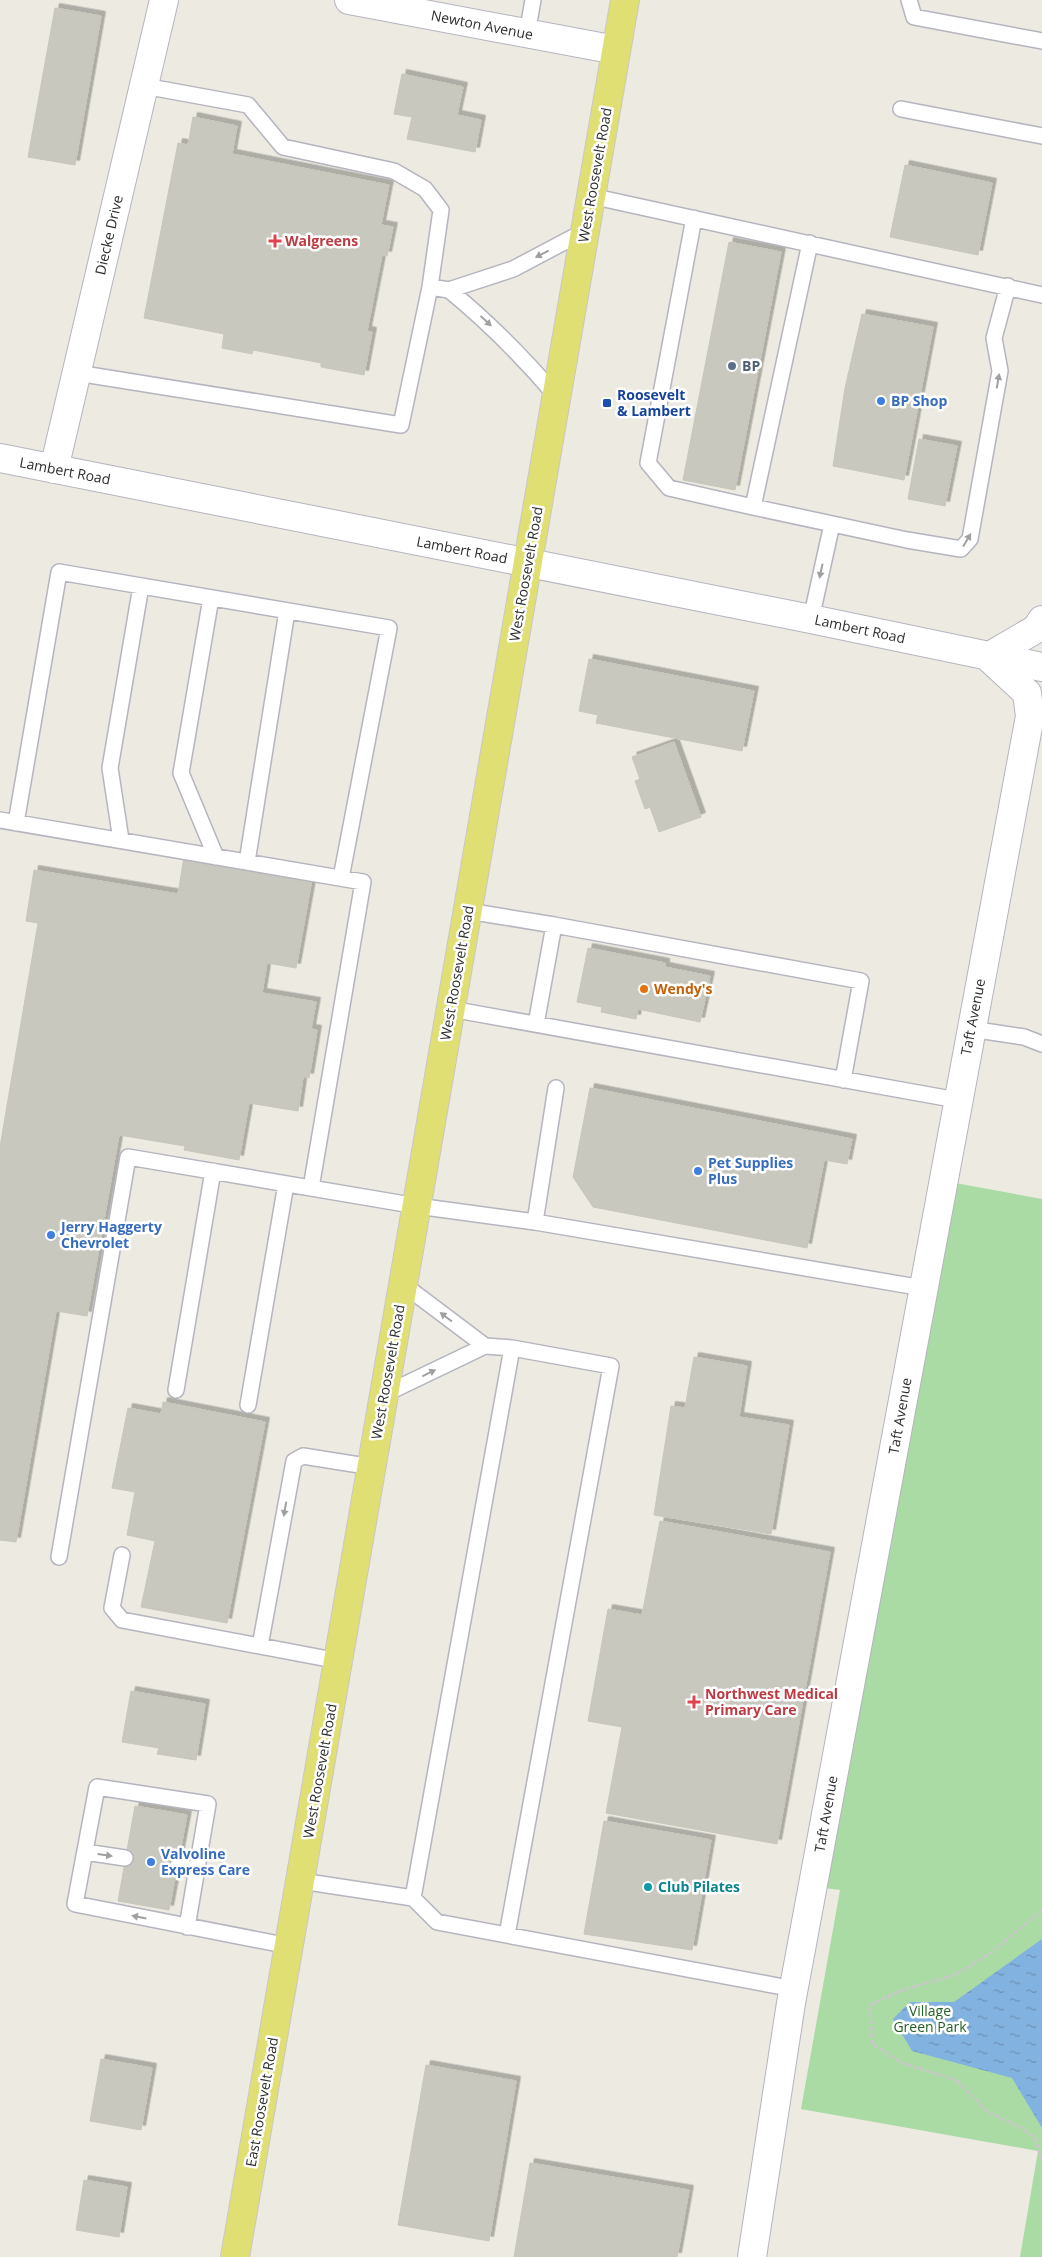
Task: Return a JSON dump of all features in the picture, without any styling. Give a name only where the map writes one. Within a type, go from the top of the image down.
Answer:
[{"type":"main road","name":"West Roosevelt Road","points":[[289,1946],[625,0]]},
{"type":"main road","name":"East Roosevelt Road","points":[[235,2257],[289,1946]]},
{"type":"street","name":"Diecke Drive","points":[[54,469],[164,0]]},
{"type":"street","name":"Newton Avenue","points":[[349,0],[616,50]]},
{"type":"street","name":"Lambert Road","points":[[0,458],[811,619],[1042,667]]},
{"type":"street","points":[[988,657],[1036,629],[1042,620]]},
{"type":"street","name":"Taft Avenue","points":[[752,2257],[794,1988],[971,1028],[1036,708],[1027,693],[988,657]]},
{"type":"lane","points":[[527,34],[534,0]]},
{"type":"lane","points":[[909,0],[914,17],[1042,42]]},
{"type":"lane","points":[[77,373],[400,425],[430,287],[441,210],[425,189],[394,171],[283,147],[248,105],[144,86]]},
{"type":"lane","points":[[901,109],[1042,136]]},
{"type":"lane","points":[[591,196],[1008,286],[1042,295]]},
{"type":"lane","points":[[694,218],[648,463],[669,488],[753,507],[907,540],[961,549],[970,538],[1000,371],[994,338],[1008,286]]},
{"type":"lane","points":[[430,287],[449,290],[513,269],[585,231]]},
{"type":"lane","points":[[753,507],[810,243]]},
{"type":"lane","points":[[449,290],[484,319],[526,360],[556,396]]},
{"type":"lane","points":[[811,619],[832,524]]},
{"type":"lane","points":[[16,823],[59,572],[389,628],[341,878]]},
{"type":"lane","points":[[121,840],[110,768],[141,586]]},
{"type":"lane","points":[[211,598],[181,773],[216,857]]},
{"type":"lane","points":[[247,862],[287,611]]},
{"type":"lane","points":[[0,820],[363,882],[311,1188]]},
{"type":"lane","points":[[468,910],[862,980],[843,1080]]},
{"type":"lane","points":[[536,1024],[554,925]]},
{"type":"lane","points":[[451,1009],[958,1100]]},
{"type":"lane","points":[[971,1028],[1024,1037],[1042,1044]]},
{"type":"lane","points":[[534,1222],[556,1088]]},
{"type":"lane","points":[[59,1557],[128,1157],[417,1206],[534,1222],[923,1288]]},
{"type":"lane","points":[[176,1390],[213,1172]]},
{"type":"lane","points":[[248,1405],[286,1184]]},
{"type":"lane","points":[[404,1285],[485,1346]]},
{"type":"lane","points":[[385,1394],[485,1346],[512,1348],[611,1366],[507,1935]]},
{"type":"lane","points":[[413,1898],[512,1348]]},
{"type":"lane","points":[[260,1646],[294,1461],[303,1456],[372,1467]]},
{"type":"lane","points":[[122,1555],[112,1608],[122,1620],[339,1661]]},
{"type":"lane","points":[[187,1927],[208,1804],[97,1787],[75,1904],[187,1927],[289,1946]]},
{"type":"lane","points":[[85,1852],[126,1858]]},
{"type":"lane","points":[[177,1867],[196,1870]]},
{"type":"lane","points":[[301,1881],[413,1898],[437,1922],[794,1988]]},
{"type":"path","points":[[1042,1910],[992,1952],[957,1974],[900,1991],[870,2005],[872,2044],[902,2063],[956,2080],[988,2112],[1020,2127],[1034,2138],[1042,2160]]},
{"type":"green space","name":"Village Green Park","points":[[939,1180],[1042,1199],[1042,2257],[1020,2257],[1038,2151],[801,2109],[840,1890],[818,1887]]},
{"type":"water","points":[[1042,1939],[1042,2128],[1012,2078],[912,2051],[893,2019],[910,2002],[954,2002]]},
{"type":"building","points":[[55,8],[101,16],[75,165],[28,157]]},
{"type":"building","points":[[402,74],[463,87],[457,115],[481,120],[475,152],[407,139],[412,117],[394,114]]},
{"type":"building","name":"Walgreens","points":[[193,117],[237,126],[232,154],[389,185],[381,225],[393,227],[387,256],[382,255],[367,331],[372,332],[364,375],[321,367],[321,363],[253,350],[252,354],[222,348],[224,334],[144,318],[178,143],[188,145]]},
{"type":"building","points":[[905,165],[992,183],[978,255],[890,237]]},
{"type":"building","name":"BP","points":[[729,242],[781,252],[735,490],[683,480]]},
{"type":"building","name":"BP Shop","points":[[862,314],[933,327],[904,480],[833,466],[845,388]]},
{"type":"building","points":[[919,439],[957,446],[945,506],[908,499]]},
{"type":"building","points":[[589,659],[754,691],[742,751],[596,723],[598,715],[579,711]]},
{"type":"building","points":[[674,742],[701,817],[659,832],[650,807],[645,809],[635,781],[640,779],[632,757]]},
{"type":"building","name":"Jerry Haggerty Chevrolet","points":[[184,857],[312,879],[296,968],[267,963],[262,993],[316,1002],[311,1029],[317,1030],[309,1078],[303,1077],[298,1111],[249,1103],[239,1160],[184,1150],[185,1146],[119,1135],[87,1316],[56,1311],[16,1542],[0,1540],[0,1147],[38,923],[26,921],[34,870],[178,894]]},
{"type":"building","name":"Wendy's","points":[[588,948],[665,963],[665,967],[710,976],[700,1022],[638,1009],[636,1019],[601,1012],[602,1007],[577,1002]]},
{"type":"building","name":"Pet Supplies Plus","points":[[590,1088],[852,1139],[847,1164],[824,1160],[807,1248],[593,1207],[573,1177]]},
{"type":"building","points":[[694,1357],[747,1366],[739,1417],[789,1425],[771,1534],[654,1515],[671,1406],[685,1408]]},
{"type":"building","points":[[163,1402],[265,1422],[227,1623],[141,1607],[155,1541],[127,1535],[135,1492],[112,1488],[128,1408],[161,1414]]},
{"type":"building","points":[[660,1521],[830,1552],[777,1844],[606,1813],[622,1727],[588,1721],[608,1609],[642,1615]]},
{"type":"building","points":[[131,1691],[205,1704],[196,1760],[157,1754],[159,1748],[122,1742]]},
{"type":"building","name":"Valvoline Express Care","points":[[135,1806],[187,1815],[169,1910],[118,1901]]},
{"type":"building","name":"Club Pilates","points":[[604,1821],[711,1840],[692,1950],[584,1934]]},
{"type":"building","points":[[101,2059],[152,2068],[141,2130],[90,2121]]},
{"type":"building","points":[[426,2065],[516,2081],[489,2241],[398,2225]]},
{"type":"building","points":[[530,2163],[689,2190],[677,2257],[514,2257]]},
{"type":"building","points":[[84,2180],[127,2187],[119,2237],[76,2230]]},
{"type":"place","name":"Walgreens","points":[[275,241]]},
{"type":"place","name":"BP","points":[[732,366]]},
{"type":"place","name":"BP Shop","points":[[881,401]]},
{"type":"place","name":"Roosevelt & Lambert","points":[[607,403]]},
{"type":"place","name":"Wendy's","points":[[644,989]]},
{"type":"place","name":"Pet Supplies Plus","points":[[698,1171]]},
{"type":"place","name":"Jerry Haggerty Chevrolet","points":[[51,1235]]},
{"type":"place","name":"Northwest Medical Primary Care","points":[[694,1702]]},
{"type":"place","name":"Valvoline Express Care","points":[[151,1862]]},
{"type":"place","name":"Club Pilates","points":[[648,1887]]}]
